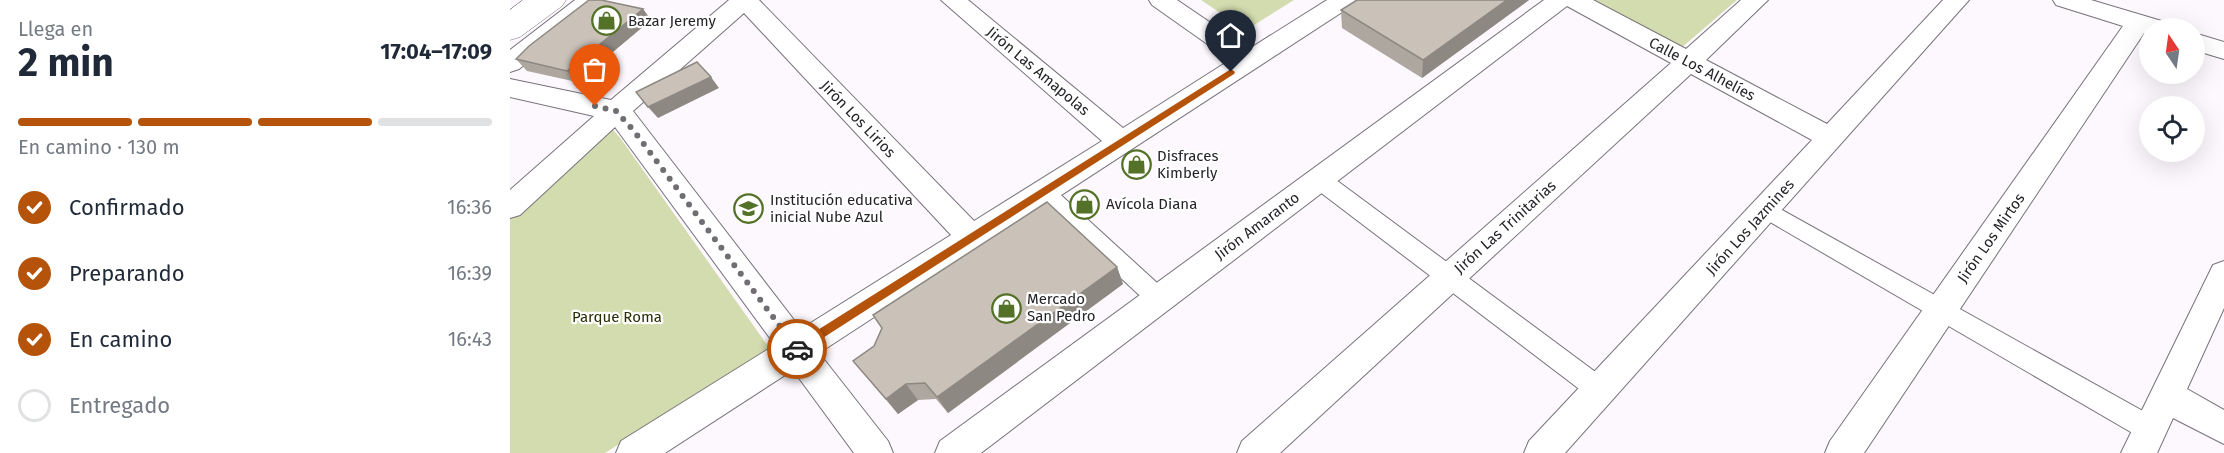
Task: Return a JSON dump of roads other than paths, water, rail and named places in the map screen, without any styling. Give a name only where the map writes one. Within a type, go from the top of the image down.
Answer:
[{"type":"main road","points":[[510,31],[553,0]]},
{"type":"street","points":[[510,63],[591,0]]},
{"type":"street","points":[[510,207],[744,0]]},
{"type":"street","name":"Jirón Los Lirios","points":[[744,0],[972,238]]},
{"type":"street","name":"Jirón Las Amapolas","points":[[953,0],[1122,142]]},
{"type":"street","points":[[1161,0],[1249,61]]},
{"type":"street","points":[[634,453],[1344,0]]},
{"type":"street","name":"Jirón Amaranto","points":[[954,453],[1560,0]]},
{"type":"street","name":"Calle Los Alhelíes","points":[[1574,0],[1831,138]]},
{"type":"street","name":"Jirón Las Trinitarias","points":[[1255,453],[1756,0]]},
{"type":"street","name":"Jirón Los Jazmines","points":[[1542,453],[1957,0]]},
{"type":"street","points":[[2081,2],[2139,23]]},
{"type":"street","name":"Jirón Los Mirtos","points":[[1843,453],[1941,309],[2139,37]]},
{"type":"street","points":[[2205,45],[2224,51]]},
{"type":"street","points":[[510,88],[616,111],[634,131],[875,453]]},
{"type":"street","points":[[1320,180],[1600,390]]},
{"type":"street","points":[[1043,192],[1159,299]]},
{"type":"street","points":[[1766,209],[1941,309],[2145,441],[2224,273]]},
{"type":"street","points":[[2167,396],[2224,428]]},
{"type":"lane","points":[[510,16],[531,0]]},
{"type":"place","name":"Bazar Jeremy","points":[[607,21]]},
{"type":"place","name":"Disfraces Kimberly","points":[[1136,165]]},
{"type":"place","name":"Avícola Diana","points":[[1085,204]]},
{"type":"place","name":"Institución educativa inicial Nube Azul","points":[[749,209]]},
{"type":"place","name":"Mercado San Pedro","points":[[1006,308]]},
{"type":"park label","name":"Parque Roma","points":[[617,317]]}]
